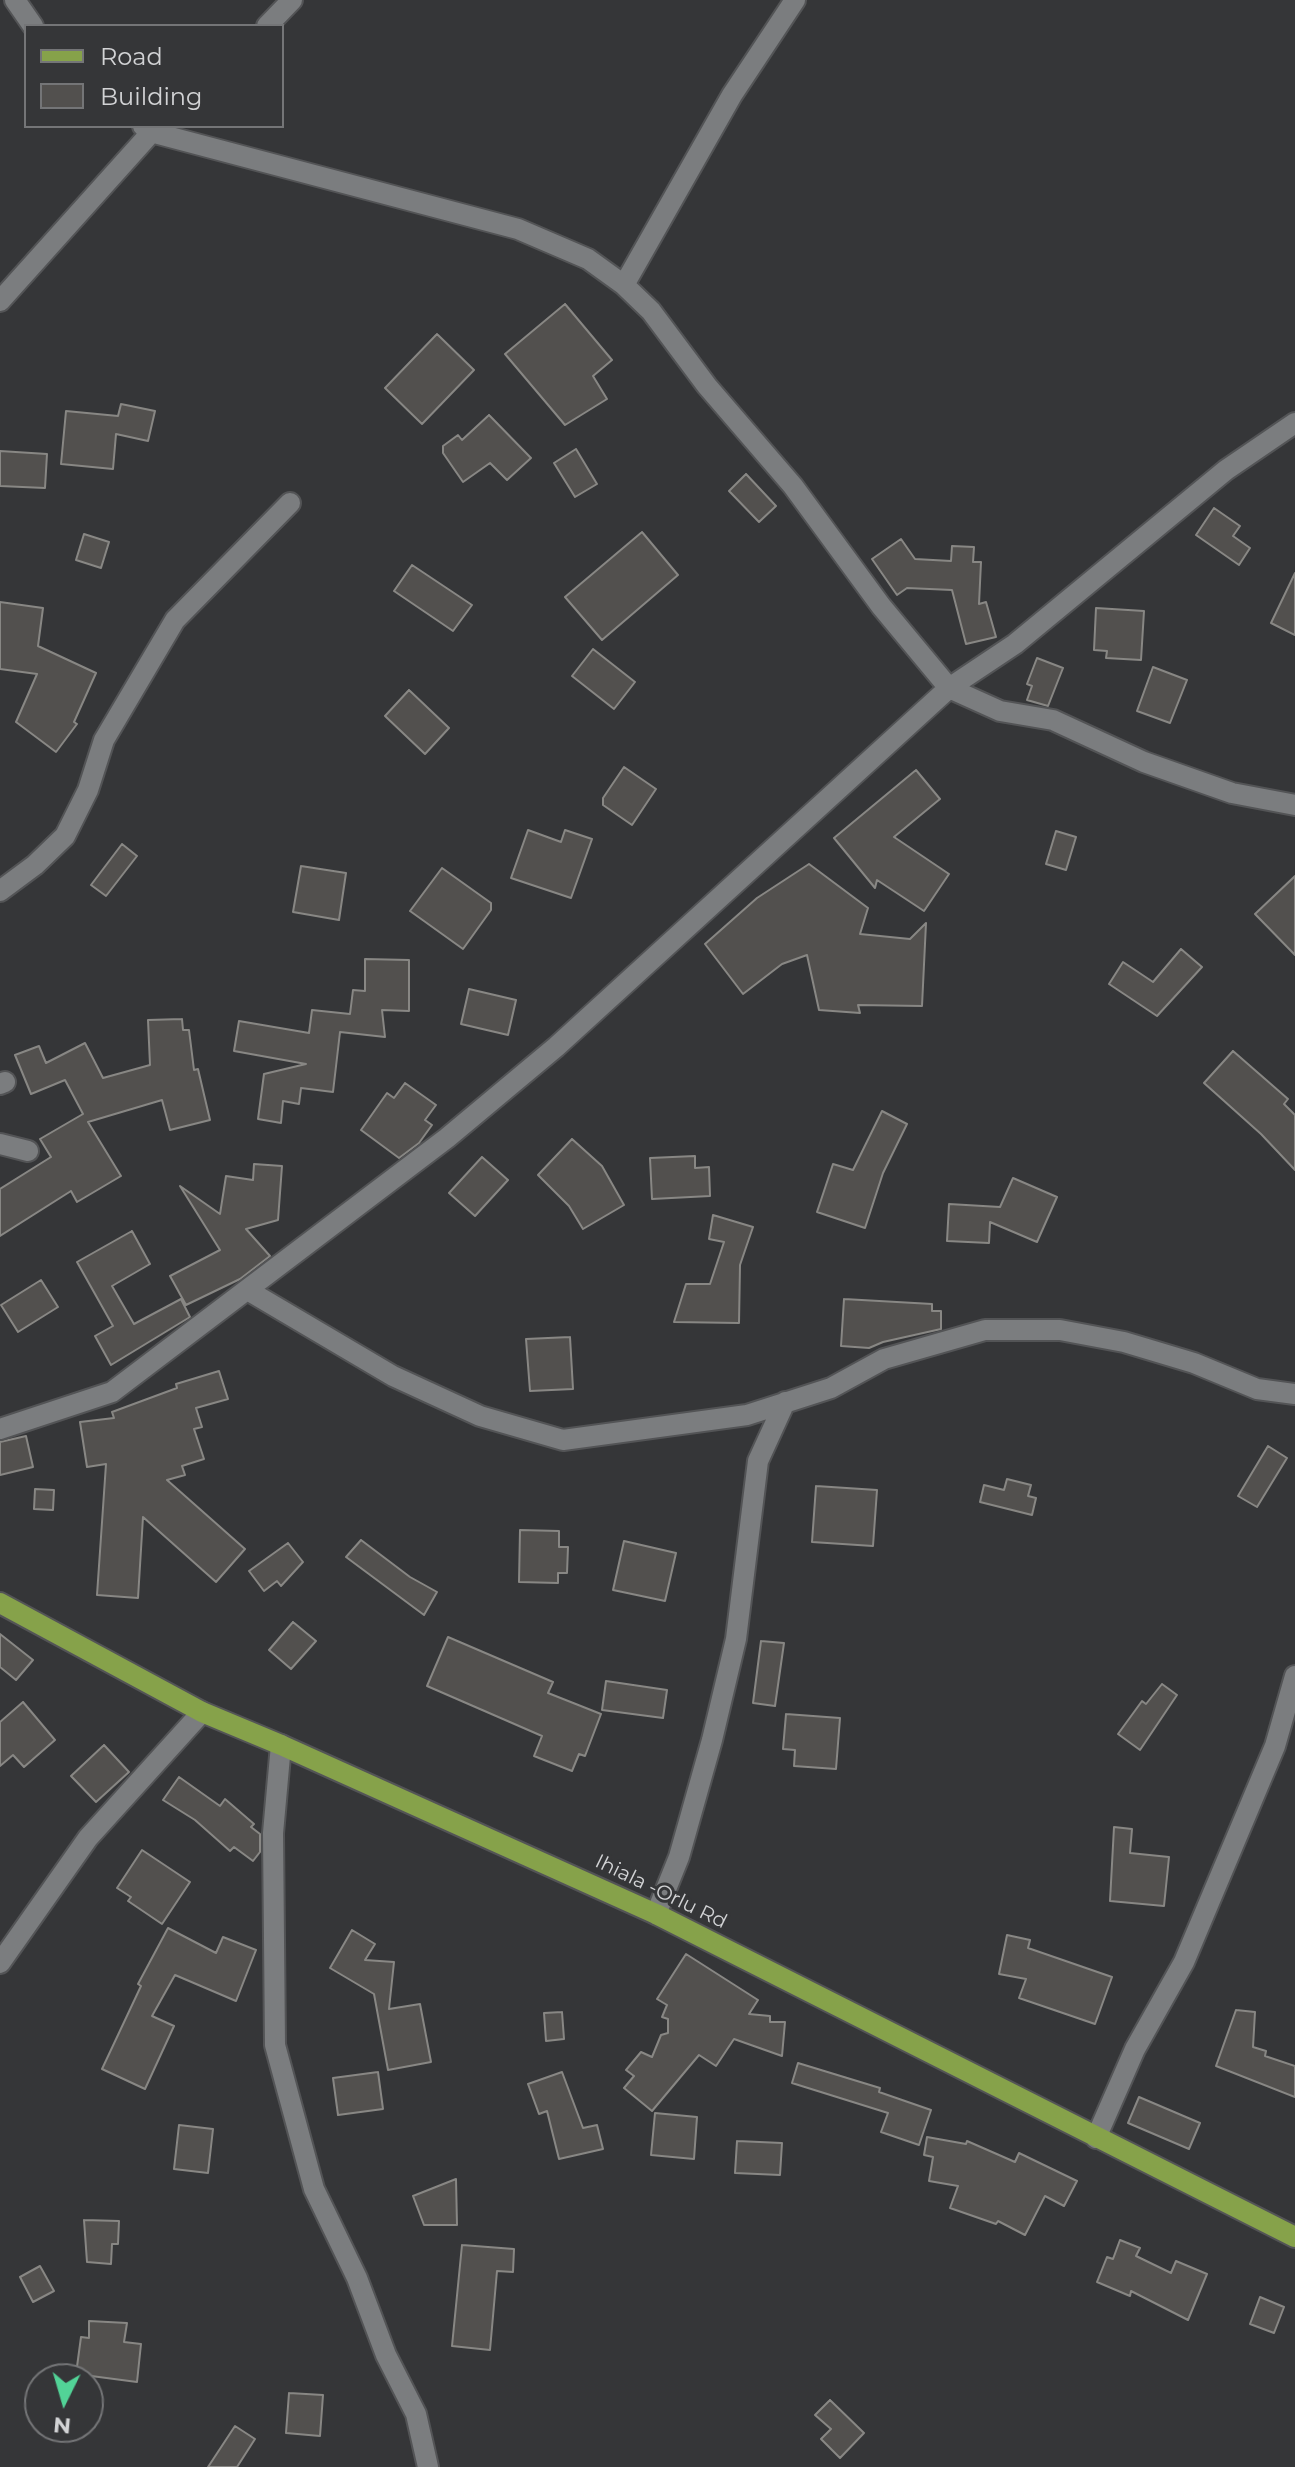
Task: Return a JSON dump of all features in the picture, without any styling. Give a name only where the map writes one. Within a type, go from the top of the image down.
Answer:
[{"type":"main road","name":"Ihiala -Orlu Rd","points":[[0,1603],[202,1712],[656,1914],[1295,2237]]},
{"type":"street","points":[[15,0],[32,24]]},
{"type":"street","points":[[269,24],[292,0]]},
{"type":"street","points":[[624,285],[732,95],[795,0]]},
{"type":"street","points":[[0,301],[150,128],[518,229],[588,259],[624,285],[651,311],[707,386],[793,486],[881,606],[949,688],[1000,711],[1053,720],[1144,762],[1232,793],[1295,805]]},
{"type":"street","points":[[0,1429],[112,1392],[447,1138],[556,1047],[949,688],[1015,644],[1226,470],[1295,423]]},
{"type":"street","points":[[0,891],[35,865],[65,836],[88,790],[104,740],[175,620],[290,503]]},
{"type":"street","points":[[0,1144],[28,1151]]},
{"type":"street","points":[[249,1291],[393,1376],[480,1416],[563,1440],[747,1415],[831,1388],[884,1359],[985,1330],[1060,1330],[1124,1342],[1194,1363],[1257,1389],[1295,1394]]},
{"type":"street","points":[[656,1914],[679,1857],[712,1740],[736,1639],[758,1461],[785,1402]]},
{"type":"street","points":[[1096,2138],[1135,2049],[1184,1962],[1275,1746],[1295,1676]]},
{"type":"street","points":[[0,1963],[88,1838],[202,1712]]},
{"type":"street","points":[[281,1745],[273,1833],[275,2045],[314,2189],[357,2278],[386,2355],[416,2414],[428,2467]]},
{"type":"building","points":[[565,304],[612,360],[593,376],[607,399],[565,425],[505,354]]},
{"type":"building","points":[[437,334],[474,370],[422,424],[385,388]]},
{"type":"building","points":[[121,404],[155,411],[148,441],[116,434],[113,469],[61,464],[66,411],[118,416]]},
{"type":"building","points":[[489,415],[531,458],[507,480],[490,463],[463,482],[443,453],[443,446],[458,435],[462,440]]},
{"type":"building","points":[[576,449],[597,484],[575,497],[554,463]]},
{"type":"building","points":[[0,451],[47,454],[45,488],[0,486]]},
{"type":"building","points":[[746,474],[776,506],[759,522],[729,491]]},
{"type":"building","points":[[1214,508],[1240,526],[1233,536],[1250,548],[1239,565],[1196,535]]},
{"type":"building","points":[[642,532],[678,575],[602,640],[565,597]]},
{"type":"building","points":[[84,534],[109,542],[101,568],[76,560]]},
{"type":"building","points":[[901,539],[915,559],[951,561],[952,546],[974,547],[973,562],[981,562],[979,604],[986,602],[996,637],[966,644],[952,590],[907,588],[897,595],[872,559]]},
{"type":"building","points":[[412,565],[472,605],[453,631],[394,591]]},
{"type":"building","points":[[1295,573],[1295,635],[1271,623]]},
{"type":"building","points":[[0,602],[43,608],[38,646],[96,673],[74,722],[77,724],[56,752],[16,722],[37,674],[0,669]]},
{"type":"building","points":[[1096,608],[1144,611],[1141,660],[1106,658],[1107,651],[1094,650]]},
{"type":"building","points":[[593,649],[635,682],[614,709],[572,676]]},
{"type":"building","points":[[1037,658],[1063,668],[1048,706],[1027,700],[1032,686],[1027,684]]},
{"type":"building","points":[[1153,667],[1187,680],[1170,723],[1137,711]]},
{"type":"building","points":[[409,690],[449,728],[425,754],[385,716]]},
{"type":"building","points":[[624,767],[656,789],[632,825],[603,805],[603,798]]},
{"type":"building","points":[[916,770],[940,799],[894,837],[949,874],[924,911],[877,880],[875,888],[834,838]]},
{"type":"building","points":[[528,830],[561,842],[565,830],[592,839],[571,898],[511,878]]},
{"type":"building","points":[[1056,831],[1076,837],[1066,870],[1046,864]]},
{"type":"building","points":[[122,844],[137,856],[106,896],[91,885]]},
{"type":"building","points":[[809,864],[868,908],[860,934],[910,939],[926,923],[922,1006],[858,1005],[860,1013],[819,1010],[807,955],[782,964],[743,994],[705,944],[757,898]]},
{"type":"building","points":[[301,866],[346,873],[339,920],[293,912]]},
{"type":"building","points":[[442,868],[491,903],[491,910],[463,949],[410,911]]},
{"type":"building","points":[[1295,876],[1295,955],[1255,914]]},
{"type":"building","points":[[1181,949],[1202,967],[1157,1016],[1109,984],[1123,962],[1153,982]]},
{"type":"building","points":[[365,959],[409,960],[409,1011],[382,1010],[385,1037],[340,1032],[333,1092],[301,1088],[299,1104],[283,1101],[281,1123],[258,1119],[264,1074],[306,1064],[234,1051],[239,1021],[309,1033],[312,1010],[350,1014],[353,990],[365,991]]},
{"type":"building","points":[[469,989],[516,1000],[508,1035],[461,1024]]},
{"type":"building","points":[[182,1019],[183,1030],[189,1030],[194,1070],[198,1069],[210,1120],[170,1130],[162,1100],[88,1122],[121,1176],[77,1202],[71,1191],[0,1236],[0,1189],[51,1157],[40,1139],[83,1114],[65,1080],[31,1094],[15,1055],[39,1046],[46,1063],[85,1043],[103,1078],[150,1065],[148,1020]]},
{"type":"building","points":[[1233,1051],[1288,1099],[1284,1104],[1295,1115],[1295,1170],[1261,1134],[1204,1083]]},
{"type":"building","points":[[405,1083],[436,1105],[425,1120],[432,1125],[419,1143],[399,1158],[361,1130],[387,1093],[394,1098]]},
{"type":"building","points":[[882,1111],[907,1124],[883,1173],[865,1228],[817,1212],[833,1164],[853,1170]]},
{"type":"building","points":[[572,1139],[602,1166],[624,1205],[583,1229],[569,1206],[538,1175]]},
{"type":"building","points":[[695,1156],[695,1168],[709,1167],[710,1196],[652,1199],[650,1158]]},
{"type":"building","points":[[482,1157],[508,1180],[475,1216],[449,1193]]},
{"type":"building","points":[[254,1164],[282,1166],[278,1220],[246,1229],[270,1256],[240,1279],[186,1305],[170,1276],[220,1250],[180,1186],[220,1214],[226,1176],[253,1180]]},
{"type":"building","points":[[1013,1178],[1057,1197],[1037,1242],[990,1222],[989,1243],[947,1241],[949,1204],[1000,1207]]},
{"type":"building","points":[[713,1215],[753,1227],[740,1265],[739,1323],[674,1322],[686,1284],[710,1284],[724,1242],[709,1239]]},
{"type":"building","points":[[132,1231],[150,1264],[112,1286],[134,1324],[181,1299],[190,1317],[111,1365],[95,1336],[113,1326],[77,1262]]},
{"type":"building","points":[[41,1280],[58,1307],[18,1332],[1,1305]]},
{"type":"building","points":[[844,1299],[932,1304],[932,1311],[941,1311],[941,1329],[869,1348],[841,1346]]},
{"type":"building","points":[[570,1337],[573,1389],[530,1391],[526,1339]]},
{"type":"building","points":[[219,1371],[228,1399],[196,1408],[202,1427],[194,1429],[204,1459],[182,1466],[185,1475],[167,1480],[245,1549],[216,1582],[143,1517],[138,1598],[97,1595],[106,1464],[87,1467],[80,1422],[114,1418],[112,1412],[177,1388],[176,1384]]},
{"type":"building","points":[[26,1436],[33,1467],[0,1475],[0,1442]]},
{"type":"building","points":[[1268,1446],[1287,1458],[1257,1507],[1238,1496]]},
{"type":"building","points":[[1007,1479],[1031,1485],[1028,1496],[1036,1498],[1032,1515],[980,1502],[984,1485],[1004,1490]]},
{"type":"building","points":[[816,1486],[877,1490],[873,1546],[812,1542]]},
{"type":"building","points":[[35,1489],[54,1490],[53,1510],[34,1509]]},
{"type":"building","points":[[520,1530],[559,1531],[559,1547],[568,1547],[567,1573],[558,1573],[558,1583],[519,1582]]},
{"type":"building","points":[[361,1540],[410,1577],[437,1592],[424,1615],[346,1557]]},
{"type":"building","points":[[624,1541],[676,1553],[665,1601],[613,1590]]},
{"type":"building","points":[[288,1543],[303,1562],[281,1586],[277,1581],[264,1591],[249,1571]]},
{"type":"building","points":[[293,1622],[316,1641],[291,1669],[269,1650]]},
{"type":"building","points":[[0,1634],[33,1660],[16,1680],[0,1667]]},
{"type":"building","points":[[448,1637],[553,1682],[548,1693],[601,1714],[585,1756],[579,1754],[572,1771],[534,1756],[542,1736],[427,1686]]},
{"type":"building","points":[[761,1641],[784,1643],[775,1706],[753,1703]]},
{"type":"building","points":[[606,1681],[667,1690],[663,1718],[602,1710]]},
{"type":"building","points":[[1162,1684],[1177,1695],[1140,1750],[1118,1734],[1142,1701],[1146,1704]]},
{"type":"building","points":[[23,1702],[55,1740],[24,1767],[13,1755],[0,1766],[0,1722]]},
{"type":"building","points":[[786,1714],[840,1718],[836,1769],[794,1766],[795,1750],[783,1749]]},
{"type":"building","points":[[104,1745],[129,1772],[96,1802],[71,1776]]},
{"type":"building","points":[[179,1777],[220,1806],[225,1799],[254,1824],[251,1827],[260,1834],[260,1852],[253,1861],[234,1847],[230,1851],[195,1820],[163,1800]]},
{"type":"building","points":[[1114,1827],[1132,1829],[1130,1853],[1169,1857],[1164,1906],[1110,1901]]},
{"type":"building","points":[[142,1850],[190,1882],[162,1924],[128,1901],[131,1897],[117,1888]]},
{"type":"building","points":[[168,1928],[216,1953],[223,1937],[256,1950],[236,2001],[175,1975],[152,2016],[174,2026],[145,2089],[102,2069],[141,1986],[138,1984]]},
{"type":"building","points":[[352,1930],[375,1944],[365,1960],[394,1962],[389,2009],[420,2004],[431,2062],[388,2070],[374,1994],[330,1968]]},
{"type":"building","points":[[1007,1935],[1030,1940],[1028,1948],[1112,1977],[1095,2024],[1019,1998],[1026,1979],[999,1974]]},
{"type":"building","points":[[686,1954],[758,2000],[749,2014],[770,2016],[770,2022],[785,2022],[782,2056],[734,2039],[716,2066],[699,2055],[652,2111],[624,2088],[634,2076],[626,2070],[641,2052],[652,2057],[661,2035],[668,2033],[668,2019],[662,2017],[667,2005],[657,1999]]},
{"type":"building","points":[[1236,2010],[1255,2012],[1253,2047],[1266,2051],[1265,2056],[1295,2066],[1295,2097],[1216,2066]]},
{"type":"building","points":[[562,2012],[564,2039],[546,2041],[544,2013]]},
{"type":"building","points":[[798,2063],[880,2088],[879,2092],[931,2110],[919,2145],[881,2132],[888,2113],[792,2083]]},
{"type":"building","points":[[378,2072],[383,2109],[338,2115],[333,2078]]},
{"type":"building","points":[[562,2072],[583,2128],[597,2125],[603,2149],[559,2159],[547,2111],[539,2114],[528,2084]]},
{"type":"building","points":[[1139,2097],[1200,2123],[1189,2149],[1128,2123]]},
{"type":"building","points":[[655,2113],[697,2117],[694,2159],[651,2155]]},
{"type":"building","points":[[179,2125],[213,2129],[208,2173],[174,2169]]},
{"type":"building","points":[[927,2137],[966,2144],[967,2141],[1015,2162],[1019,2153],[1077,2181],[1064,2206],[1045,2196],[1025,2235],[998,2221],[996,2224],[950,2208],[958,2186],[929,2181],[933,2157],[924,2155]]},
{"type":"building","points":[[737,2141],[782,2143],[780,2175],[735,2173]]},
{"type":"building","points":[[456,2179],[457,2225],[424,2225],[413,2196]]},
{"type":"building","points":[[84,2220],[119,2221],[118,2244],[112,2244],[111,2264],[87,2262]]},
{"type":"building","points":[[1120,2240],[1140,2248],[1136,2256],[1171,2273],[1176,2261],[1207,2274],[1188,2320],[1131,2291],[1130,2296],[1097,2282],[1107,2257],[1113,2259]]},
{"type":"building","points":[[462,2245],[514,2249],[513,2272],[497,2271],[490,2350],[452,2346]]},
{"type":"building","points":[[40,2266],[54,2291],[33,2302],[20,2277]]},
{"type":"building","points":[[1260,2297],[1284,2307],[1274,2333],[1250,2324]]},
{"type":"building","points":[[89,2321],[127,2323],[124,2342],[141,2344],[137,2382],[104,2378],[104,2363],[77,2363],[81,2337],[89,2338]]},
{"type":"building","points":[[289,2393],[323,2395],[320,2436],[286,2433]]},
{"type":"building","points":[[830,2400],[864,2433],[840,2458],[821,2439],[831,2429],[815,2415]]},
{"type":"building","points":[[235,2426],[255,2439],[237,2467],[208,2467]]}]
